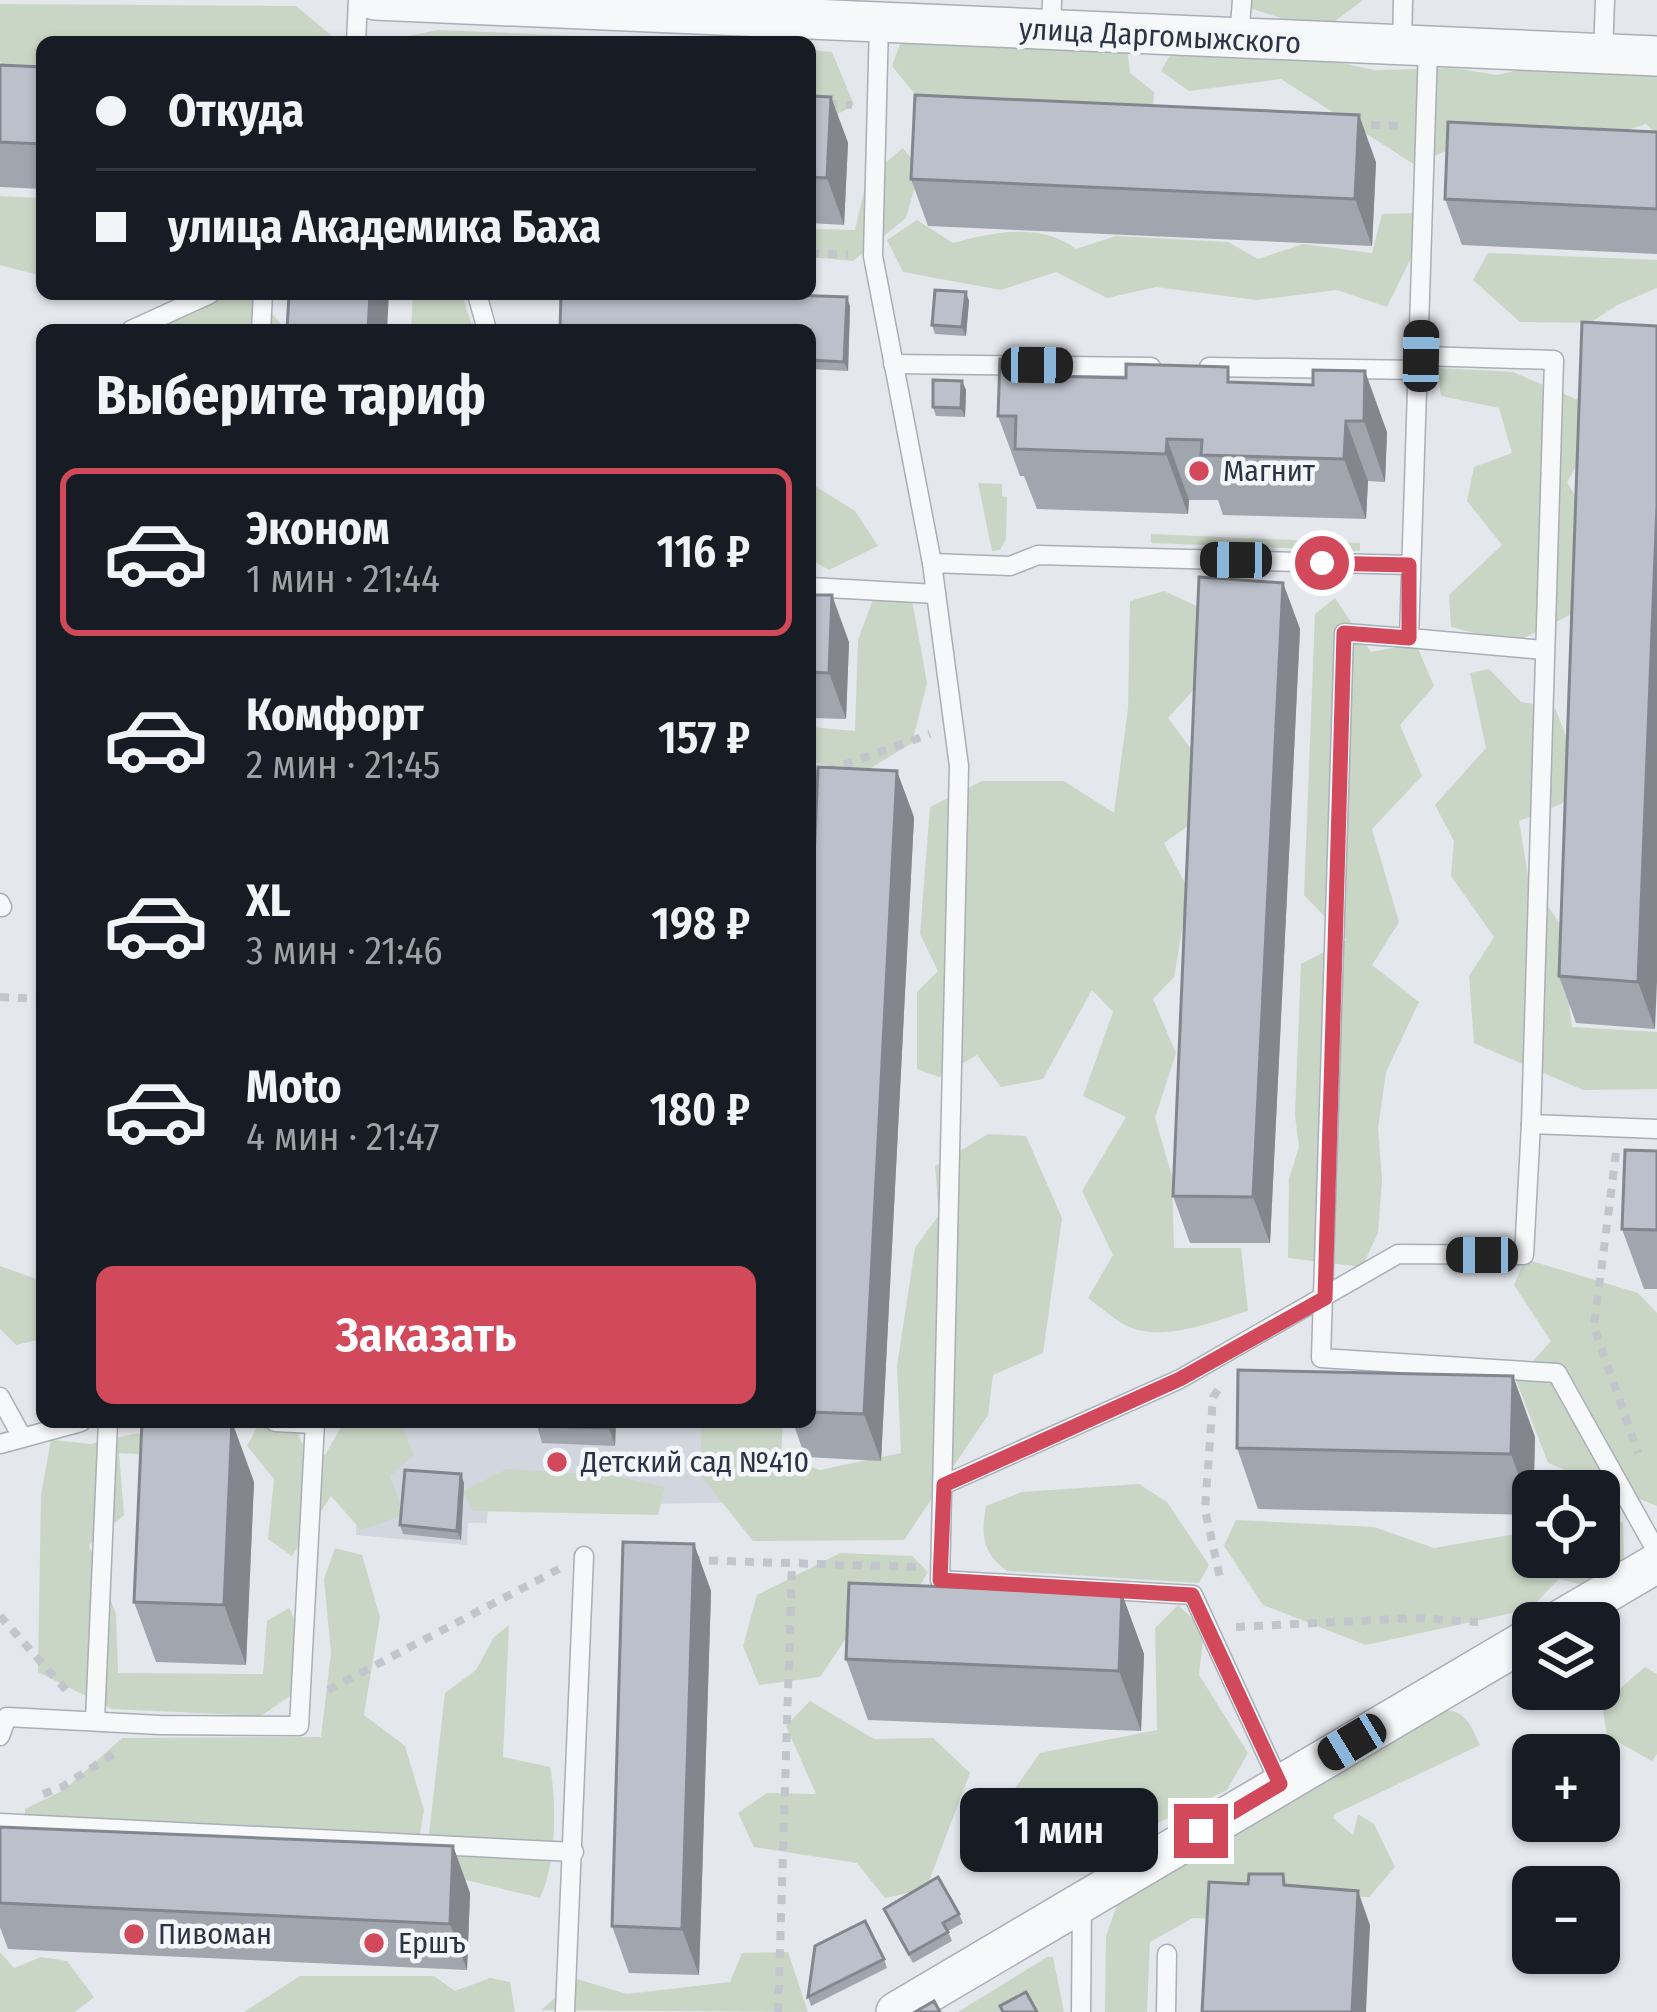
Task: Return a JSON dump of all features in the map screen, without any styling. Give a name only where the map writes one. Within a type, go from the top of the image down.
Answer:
[{"type":"street","name":"улица Даргомыжского","points":[[375,0],[879,23],[1051,15],[1240,20],[1415,48],[1657,56]]},
{"type":"street","points":[[1591,1602],[1657,1563]]},
{"type":"street","points":[[896,2012],[1512,1648]]},
{"type":"lane","points":[[356,36],[358,0]]},
{"type":"lane","points":[[1403,0],[1426,127],[1409,638]]},
{"type":"lane","points":[[1603,54],[1605,0]]},
{"type":"lane","points":[[879,23],[873,256],[932,563],[959,766],[940,1580],[1192,1595],[1280,1784]]},
{"type":"lane","points":[[144,324],[197,300]]},
{"type":"lane","points":[[893,364],[1554,360],[1532,1124],[1524,1255],[1398,1254],[1180,1379],[944,1485]]},
{"type":"lane","points":[[932,563],[1010,566],[1038,555],[1409,565]]},
{"type":"lane","points":[[816,587],[936,594]]},
{"type":"lane","points":[[1544,650],[1344,633],[1321,1358],[1557,1373],[1657,1552]]},
{"type":"lane","points":[[1532,1124],[1657,1129]]},
{"type":"lane","points":[[0,1397],[22,1437]]},
{"type":"lane","points":[[0,1444],[57,1428]]},
{"type":"lane","points":[[95,1721],[108,1428]]},
{"type":"lane","points":[[0,1736],[7,1717],[298,1726],[315,1428]]},
{"type":"lane","points":[[566,2012],[584,1556]]},
{"type":"lane","points":[[0,1823],[574,1852]]},
{"type":"lane","points":[[1081,2012],[1082,1902]]},
{"type":"lane","points":[[1166,2012],[1168,1954]]},
{"type":"path","points":[[816,103],[878,106]]},
{"type":"path","points":[[1331,124],[1426,127]]},
{"type":"path","points":[[816,775],[954,725]]},
{"type":"path","points":[[0,997],[36,999]]},
{"type":"path","points":[[1619,1128],[1594,1327],[1645,1472]]},
{"type":"path","points":[[1222,1588],[1205,1510],[1213,1396],[1229,1375]]},
{"type":"path","points":[[300,1705],[584,1556]]},
{"type":"path","points":[[676,1559],[940,1568]]},
{"type":"path","points":[[778,2012],[792,1563]]},
{"type":"path","points":[[1227,1607],[1232,1627],[1417,1618],[1484,1622]]},
{"type":"path","points":[[0,1616],[95,1721]]},
{"type":"path","points":[[41,1795],[62,1787],[160,1725]]},
{"type":"shaded area","name":"Детский сад №410","points":[[361,1428],[756,1428],[754,1502],[488,1507],[487,1523],[468,1523],[467,1545],[356,1535]]},
{"type":"green space","points":[[1240,0],[1363,0],[1322,31],[1240,5]]},
{"type":"green space","points":[[0,4],[296,6],[332,36],[36,36],[36,81],[15,80],[0,61]]},
{"type":"green space","points":[[438,30],[583,36],[408,36]]},
{"type":"green space","points":[[902,39],[1127,46],[1130,73],[1154,92],[1152,118],[931,114],[892,66]]},
{"type":"green space","points":[[816,51],[832,52],[854,105],[827,120],[816,117]]},
{"type":"green space","points":[[1171,53],[1315,57],[1374,70],[1454,68],[1497,75],[1549,63],[1657,67],[1657,134],[1646,124],[1599,139],[1487,132],[1415,165],[1281,79],[1189,91],[1161,71]]},
{"type":"green space","points":[[903,148],[920,169],[906,218],[853,261],[816,258],[816,229],[855,230],[867,178]]},
{"type":"green space","points":[[0,196],[36,198],[36,274],[0,265]]},
{"type":"green space","points":[[1413,213],[1413,254],[1387,307],[1337,290],[1257,300],[1156,287],[1107,298],[1056,272],[1001,290],[903,272],[887,240],[917,220],[953,243],[1032,232],[1076,249],[1116,236],[1228,242],[1258,259],[1303,244],[1372,253],[1382,214]]},
{"type":"green space","points":[[1488,253],[1657,260],[1657,288],[1590,323],[1520,322],[1473,280]]},
{"type":"green space","points":[[213,300],[253,300],[262,302],[281,324],[167,324]]},
{"type":"green space","points":[[413,300],[464,300],[471,324],[411,324]]},
{"type":"green space","points":[[1437,368],[1513,372],[1592,406],[1583,455],[1567,482],[1591,522],[1574,613],[1514,643],[1451,627],[1449,595],[1502,545],[1467,501],[1474,467],[1512,453],[1499,408],[1441,396]]},
{"type":"green space","points":[[978,483],[1002,484],[1002,496],[1007,497],[1006,539],[1000,550],[992,551]]},
{"type":"green space","points":[[816,487],[855,511],[878,546],[829,570],[816,562]]},
{"type":"green space","points":[[1151,534],[1360,543],[1360,551],[1151,543]]},
{"type":"green space","points":[[1164,591],[1201,608],[1207,675],[1168,718],[1200,761],[1195,821],[1164,843],[1189,891],[1174,977],[1153,999],[1176,1053],[1155,1118],[1172,1176],[1174,1248],[1241,1248],[1248,1311],[1188,1329],[1156,1332],[1127,1326],[1088,1298],[1113,1255],[1082,1191],[1126,1117],[1083,1096],[1113,1012],[1092,990],[1043,1079],[1001,1087],[977,1055],[939,1077],[917,1069],[917,992],[938,971],[920,934],[930,807],[982,781],[1064,781],[1114,813],[1128,709],[1130,601]]},
{"type":"green space","points":[[1335,598],[1371,652],[1416,644],[1434,686],[1400,725],[1422,776],[1372,829],[1399,922],[1372,965],[1419,1002],[1386,1072],[1378,1128],[1382,1180],[1378,1233],[1362,1267],[1288,1258],[1289,1179],[1299,1147],[1295,1115],[1301,964],[1347,940],[1304,895],[1315,614]]},
{"type":"green space","points":[[873,599],[912,600],[927,683],[912,743],[859,775],[816,763],[816,728],[855,731],[858,640]]},
{"type":"green space","points":[[1489,669],[1521,702],[1555,708],[1578,767],[1563,803],[1519,821],[1528,876],[1559,923],[1572,1027],[1657,1032],[1657,1089],[1583,1090],[1474,1043],[1469,976],[1494,937],[1451,876],[1454,841],[1435,805],[1486,748],[1470,673]]},
{"type":"green space","points":[[988,1134],[1026,1136],[1062,1218],[1043,1353],[993,1375],[988,1415],[904,1540],[753,1541],[701,1476],[701,1428],[783,1428],[781,1456],[820,1470],[901,1453],[897,1366],[915,1248],[939,1215],[935,1166]]},
{"type":"green space","points":[[1525,1259],[1638,1293],[1657,1313],[1657,1506],[1620,1491],[1620,1470],[1566,1470],[1548,1463],[1516,1380],[1551,1341],[1514,1285]]},
{"type":"green space","points":[[0,1266],[36,1279],[36,1340],[16,1345],[0,1329]]},
{"type":"green space","points":[[257,1428],[298,1428],[301,1442],[325,1455],[341,1428],[403,1428],[414,1455],[390,1476],[404,1515],[361,1530],[331,1496],[292,1556],[268,1539],[274,1479],[247,1446]]},
{"type":"green space","points":[[189,1431],[188,1457],[119,1453],[124,1515],[89,1545],[116,1614],[118,1673],[263,1674],[267,1621],[289,1608],[302,1635],[293,1694],[261,1716],[112,1709],[38,1672],[41,1494],[51,1440],[91,1444],[133,1434]]},
{"type":"green space","points":[[507,1469],[610,1475],[665,1487],[658,1515],[473,1511],[463,1491]]},
{"type":"green space","points":[[1139,1484],[1167,1502],[1209,1565],[1199,1583],[1007,1571],[988,1550],[986,1506],[1022,1492]]},
{"type":"green space","points":[[1236,1520],[1374,1527],[1434,1548],[1512,1535],[1512,1578],[1598,1578],[1587,1586],[1559,1579],[1537,1602],[1512,1602],[1512,1613],[1366,1645],[1263,1605],[1224,1546]]},
{"type":"green space","points":[[1620,1521],[1623,1523],[1624,1560],[1620,1563]]},
{"type":"green space","points":[[335,1548],[362,1555],[380,1617],[364,1715],[405,1746],[424,1810],[416,1856],[24,1852],[25,1809],[64,1790],[122,1738],[321,1737],[331,1653],[324,1579]]},
{"type":"green space","points":[[840,1553],[912,1556],[928,1572],[903,1614],[851,1631],[820,1677],[759,1685],[743,1646],[757,1595]]},
{"type":"green space","points":[[1178,1605],[1204,1630],[1199,1675],[1248,1753],[1227,1790],[1055,1872],[987,1828],[1040,1753],[1157,1730],[1155,1628]]},
{"type":"green space","points":[[509,1625],[503,1757],[550,1767],[552,1782],[552,1852],[540,1898],[425,1870],[445,1693],[476,1670],[494,1637]]},
{"type":"green space","points":[[1645,1667],[1657,1674],[1657,1754],[1652,1761],[1620,1743],[1620,1734],[1607,1734],[1603,1710],[1620,1710],[1620,1689]]},
{"type":"green space","points":[[810,1701],[874,1739],[933,1738],[970,1773],[926,1889],[885,1898],[857,1863],[754,1847],[738,1813],[767,1793],[816,1794],[786,1726]]},
{"type":"green space","points":[[1443,1710],[1462,1716],[1480,1745],[1333,1818],[1353,1835],[1358,1814],[1374,1824],[1395,1867],[1369,1897],[1303,1897],[1216,1919],[1193,1918],[1150,1942],[1147,2012],[1105,2012],[1106,1936],[1118,1902]]},
{"type":"green space","points":[[0,1952],[14,1968],[41,1957],[67,1961],[94,1997],[75,2012],[0,2012]]},
{"type":"green space","points":[[788,1952],[808,2012],[541,2010],[577,1979],[627,1994],[730,1982],[742,1953]]},
{"type":"green space","points":[[1053,1957],[1064,2012],[958,2012]]},
{"type":"green space","points":[[300,1976],[434,1976],[455,1991],[490,1978],[510,1982],[515,2012],[244,2012]]},
{"type":"building","points":[[0,65],[36,67],[36,144],[0,142]]},
{"type":"building","points":[[915,95],[1359,115],[1355,199],[911,179]]},
{"type":"building","points":[[816,96],[831,97],[827,178],[816,177]]},
{"type":"building","points":[[1448,122],[1657,132],[1657,209],[1445,199]]},
{"type":"building","points":[[935,290],[966,292],[962,327],[932,325]]},
{"type":"building","points":[[847,297],[844,362],[816,360],[816,324],[560,324],[561,300]]},
{"type":"building","points":[[289,300],[370,300],[368,324],[287,324]]},
{"type":"building","points":[[1582,322],[1657,326],[1657,505],[1638,982],[1559,976]]},
{"type":"building","points":[[1000,359],[1044,360],[1043,376],[1126,378],[1126,364],[1228,367],[1228,382],[1313,385],[1313,370],[1365,371],[1364,421],[1346,421],[1344,459],[1201,455],[1202,440],[1167,439],[1166,454],[1015,449],[1016,416],[998,416]]},
{"type":"building","points":[[933,380],[962,381],[961,408],[933,407]]},
{"type":"building","points":[[1199,577],[1283,583],[1253,1197],[1173,1196]]},
{"type":"building","points":[[816,595],[832,595],[829,673],[816,672]]},
{"type":"building","points":[[818,767],[897,771],[864,1414],[816,1412]]},
{"type":"building","points":[[1625,1150],[1657,1151],[1657,1230],[1622,1229]]},
{"type":"building","points":[[1238,1370],[1513,1376],[1511,1454],[1237,1448]]},
{"type":"building","points":[[142,1428],[232,1428],[224,1605],[134,1602]]},
{"type":"building","points":[[405,1470],[461,1474],[457,1531],[400,1525]]},
{"type":"building","points":[[623,1542],[694,1544],[682,1929],[612,1926]]},
{"type":"building","points":[[849,1583],[1122,1594],[1119,1671],[846,1659]]},
{"type":"building","points":[[0,1827],[453,1846],[450,1924],[0,1903]]},
{"type":"building","points":[[1249,1874],[1283,1874],[1284,1885],[1358,1891],[1352,2012],[1202,2012],[1209,1882],[1248,1884]]},
{"type":"building","points":[[938,1877],[959,1914],[943,1923],[948,1932],[909,1954],[884,1909]]},
{"type":"building","points":[[865,1921],[884,1959],[808,1997],[815,1946]]},
{"type":"building","points":[[1026,1992],[1037,2012],[1003,2012],[1000,2006]]},
{"type":"building","points":[[934,2001],[940,2012],[915,2012]]},
{"type":"place","name":"Магнит","points":[[1199,471]]},
{"type":"place","name":"Детский сад №410","points":[[557,1462]]},
{"type":"place","name":"Пивоман","points":[[134,1934]]},
{"type":"place","name":"Ершъ","points":[[374,1943]]},
{"type":"route","points":[[1201,1831],[1280,1784],[1192,1595],[940,1580],[944,1485],[1180,1379],[1325,1298],[1344,633],[1409,638],[1409,565],[1322,563]]}]
